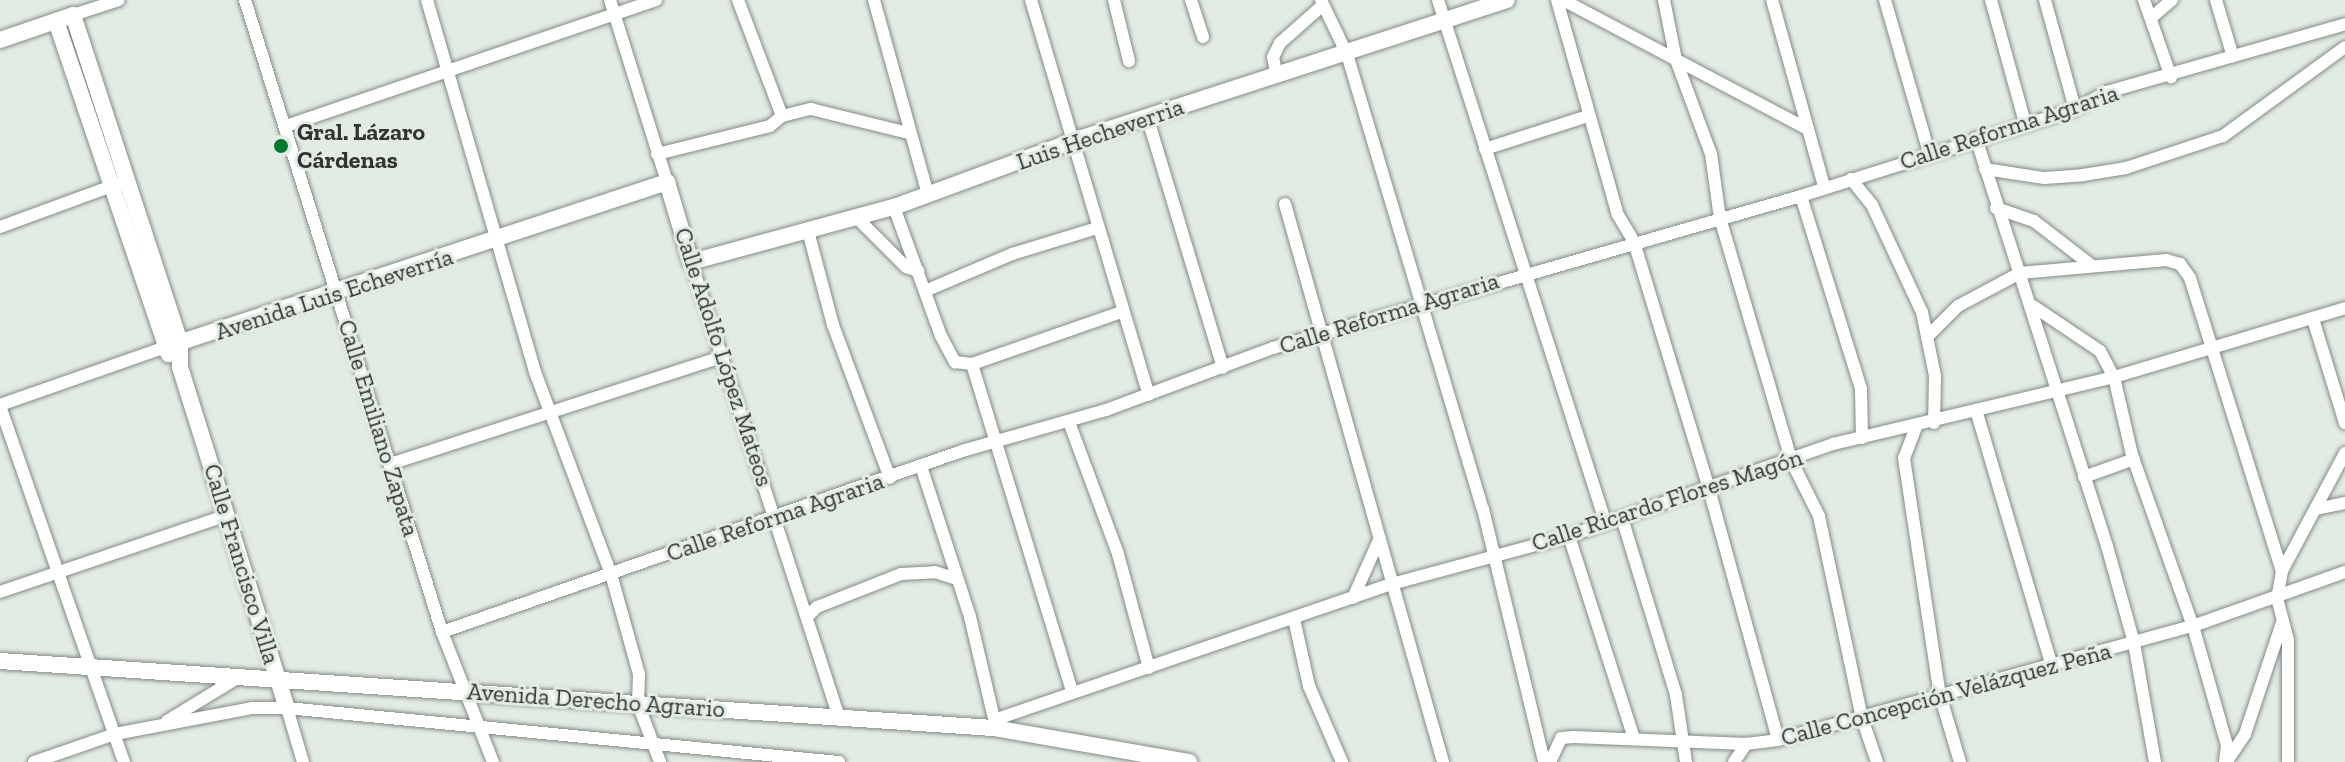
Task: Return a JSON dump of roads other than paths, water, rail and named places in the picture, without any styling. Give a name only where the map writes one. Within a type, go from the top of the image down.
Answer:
[{"type":"street","points":[[0,40],[119,0]]},
{"type":"street","name":"Calle Emiliano Zapata","points":[[245,0],[442,632],[493,762]]},
{"type":"street","points":[[427,0],[500,241],[535,372],[611,574],[639,674],[638,704],[660,762]]},
{"type":"street","name":"Calle Adolfo López Mateos","points":[[610,0],[721,357],[777,516],[838,715]]},
{"type":"street","points":[[286,126],[451,74],[656,0]]},
{"type":"street","points":[[738,0],[782,116]]},
{"type":"street","points":[[874,0],[908,133],[928,195]]},
{"type":"street","points":[[1031,0],[1121,312],[1149,395]]},
{"type":"street","points":[[1114,0],[1129,61]]},
{"type":"street","points":[[1191,0],[1203,37]]},
{"type":"street","points":[[1438,0],[1606,524]]},
{"type":"street","name":"Luis Hecheverria","points":[[691,262],[894,207],[1073,141],[1276,72],[1347,54],[1507,0]]},
{"type":"street","points":[[1557,0],[1618,215],[1634,242],[1709,489],[1778,740]]},
{"type":"street","points":[[1563,0],[1808,129]]},
{"type":"street","points":[[1664,0],[1676,60],[1711,154],[1720,218],[1791,460],[1819,516],[1862,718],[1877,762]]},
{"type":"street","points":[[1772,0],[1824,186]]},
{"type":"street","points":[[1885,0],[1929,152]]},
{"type":"street","points":[[1991,0],[2025,123]]},
{"type":"street","points":[[2045,0],[2075,109]]},
{"type":"street","points":[[2144,0],[2171,77]]},
{"type":"street","points":[[2151,18],[2172,0]]},
{"type":"street","points":[[2216,0],[2233,57]]},
{"type":"street","points":[[1276,72],[1273,57],[1280,43],[1322,2],[1347,54],[1422,306],[1547,762]]},
{"type":"street","name":"Calle Francisco Villa","points":[[73,15],[180,342],[180,367],[303,762]]},
{"type":"street","name":"Calle Francisco Villa","points":[[56,21],[163,348],[180,367]]},
{"type":"street","name":"Calle Reforma Agraria","points":[[442,632],[921,466],[1069,422],[1322,333],[1422,306],[1524,272],[1801,196],[1929,152],[2075,109],[2107,92],[2171,77],[2345,24]]},
{"type":"street","points":[[1985,169],[2044,178],[2083,175],[2126,168],[2223,136],[2345,47]]},
{"type":"street","points":[[657,154],[770,126],[782,116],[811,109],[908,133]]},
{"type":"street","points":[[1147,116],[1223,368]]},
{"type":"street","points":[[1485,149],[1588,116]]},
{"type":"street","points":[[1976,138],[1996,208],[2033,305],[2134,643],[2155,762]]},
{"type":"street","points":[[1851,179],[1872,205],[1929,335],[1934,423]]},
{"type":"street","points":[[0,227],[127,182]]},
{"type":"street","name":"Avenida Luis Echeverría","points":[[0,406],[180,342],[500,241],[667,182]]},
{"type":"street","points":[[1801,196],[1861,389],[1862,438]]},
{"type":"street","points":[[1285,204],[1443,762]]},
{"type":"street","points":[[894,207],[955,362],[972,364],[1121,312]]},
{"type":"street","points":[[1996,208],[2034,221],[2091,265]]},
{"type":"street","points":[[857,218],[906,267],[918,271]]},
{"type":"street","points":[[925,291],[1012,254],[1097,228]]},
{"type":"street","points":[[808,231],[833,325],[890,478]]},
{"type":"street","points":[[1929,335],[1958,306],[2020,273],[2166,260],[2180,264],[2190,278],[2282,571]]},
{"type":"street","points":[[2033,305],[2100,351],[2114,377],[2134,459],[2193,626],[2227,745],[2226,762]]},
{"type":"street","name":"Calle Ricardo Flores Magón","points":[[995,723],[1072,692],[1392,584],[1569,536],[1862,438],[2114,377],[2345,308]]},
{"type":"street","points":[[2313,319],[2345,423]]},
{"type":"street","points":[[390,464],[721,357]]},
{"type":"street","points":[[972,364],[998,441],[1072,692]]},
{"type":"street","points":[[0,406],[124,762]]},
{"type":"street","points":[[1976,410],[2051,664]]},
{"type":"street","points":[[1069,422],[1118,554],[1149,668]]},
{"type":"street","points":[[1916,427],[1904,458],[1940,695],[1960,762]]},
{"type":"street","points":[[2287,759],[2288,640],[2277,598],[2282,571],[2345,453]]},
{"type":"street","points":[[2084,477],[2134,459]]},
{"type":"street","points":[[921,466],[957,579],[995,723]]},
{"type":"street","points":[[2316,509],[2345,503]]},
{"type":"street","points":[[0,592],[227,515]]},
{"type":"street","points":[[1622,518],[1676,695],[1686,762]]},
{"type":"street","points":[[1569,536],[1634,739]]},
{"type":"street","points":[[1353,598],[1379,540]]},
{"type":"street","points":[[808,616],[817,607],[901,574],[935,572],[957,579]]},
{"type":"street","name":"Calle Concepción Velázquez Peña","points":[[1547,762],[1561,738],[1746,744],[1778,740],[2193,626],[2345,572]]},
{"type":"street","points":[[1294,619],[1309,686],[1342,762]]},
{"type":"street","points":[[2226,762],[2245,734],[2283,620]]},
{"type":"street","name":"Avenida Derecho Agrario","points":[[0,661],[638,704],[995,723],[1189,762]]},
{"type":"street","points":[[161,725],[239,677]]},
{"type":"street","points":[[34,762],[115,734],[252,708],[287,708],[651,741],[839,762]]},
{"type":"street","points":[[1734,762],[1746,744]]},
{"type":"place","name":"Gral. Lázaro Cárdenas","points":[[281,146]]}]
